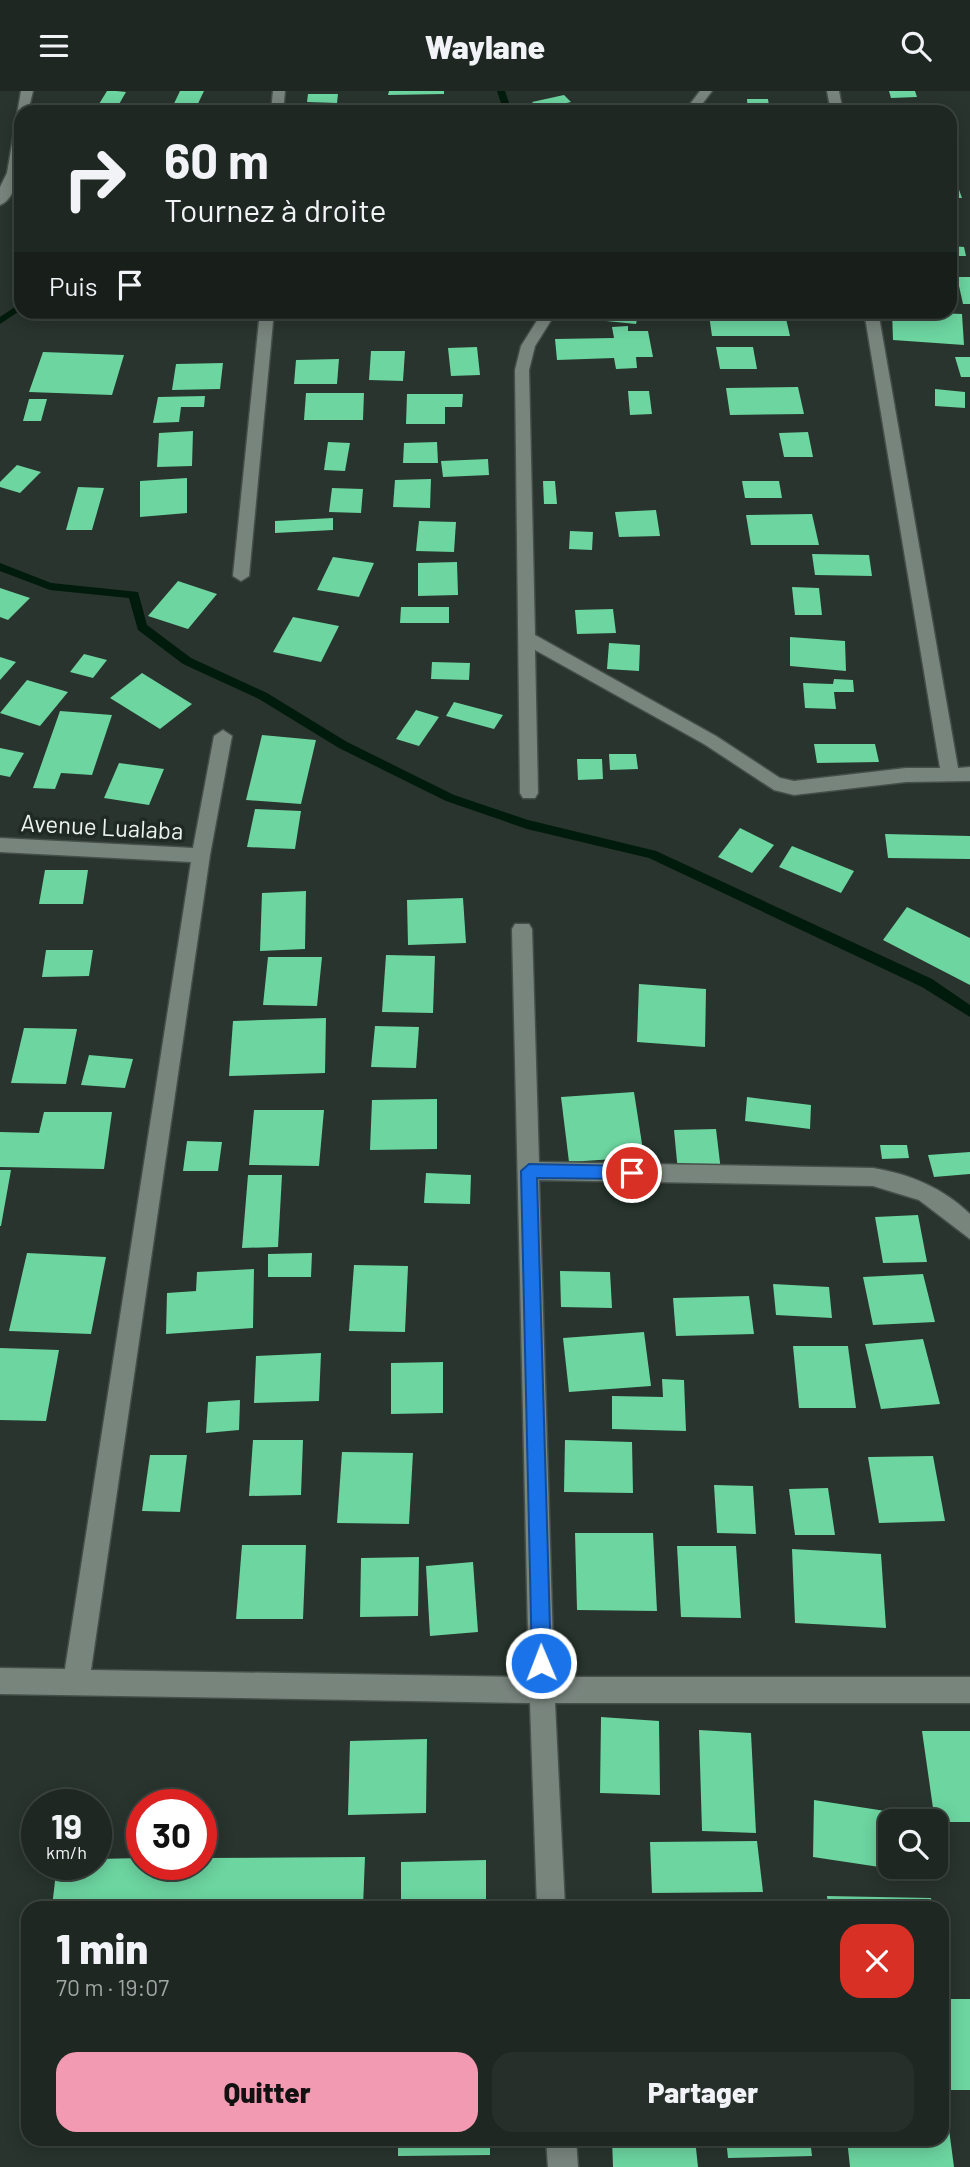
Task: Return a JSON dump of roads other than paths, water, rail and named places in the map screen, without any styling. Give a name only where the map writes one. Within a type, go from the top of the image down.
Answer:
[{"type":"street","points":[[695,105],[706,91]]},
{"type":"street","points":[[0,201],[14,166]]},
{"type":"street","points":[[241,576],[266,319]]},
{"type":"street","points":[[529,793],[522,370],[528,345],[545,319]]},
{"type":"street","points":[[872,319],[950,773]]},
{"type":"street","points":[[526,637],[710,740],[775,783],[794,788],[950,773],[970,774]]},
{"type":"street","points":[[76,1682],[201,855],[223,736]]},
{"type":"street","name":"Avenue Lualaba","points":[[0,845],[201,855]]},
{"type":"street","points":[[522,929],[542,1690],[551,1901]]},
{"type":"street","points":[[529,1171],[835,1174],[887,1179],[900,1181],[931,1196],[970,1229]]},
{"type":"street","points":[[0,1681],[542,1690],[970,1690]]},
{"type":"street","points":[[562,2146],[563,2167]]},
{"type":"waterway","points":[[501,91],[506,105]]},
{"type":"waterway","points":[[0,321],[14,311]]},
{"type":"waterway","points":[[0,567],[50,586],[134,595],[142,627],[187,661],[263,696],[343,745],[450,798],[527,824],[652,854],[927,983],[970,1012]]}]
